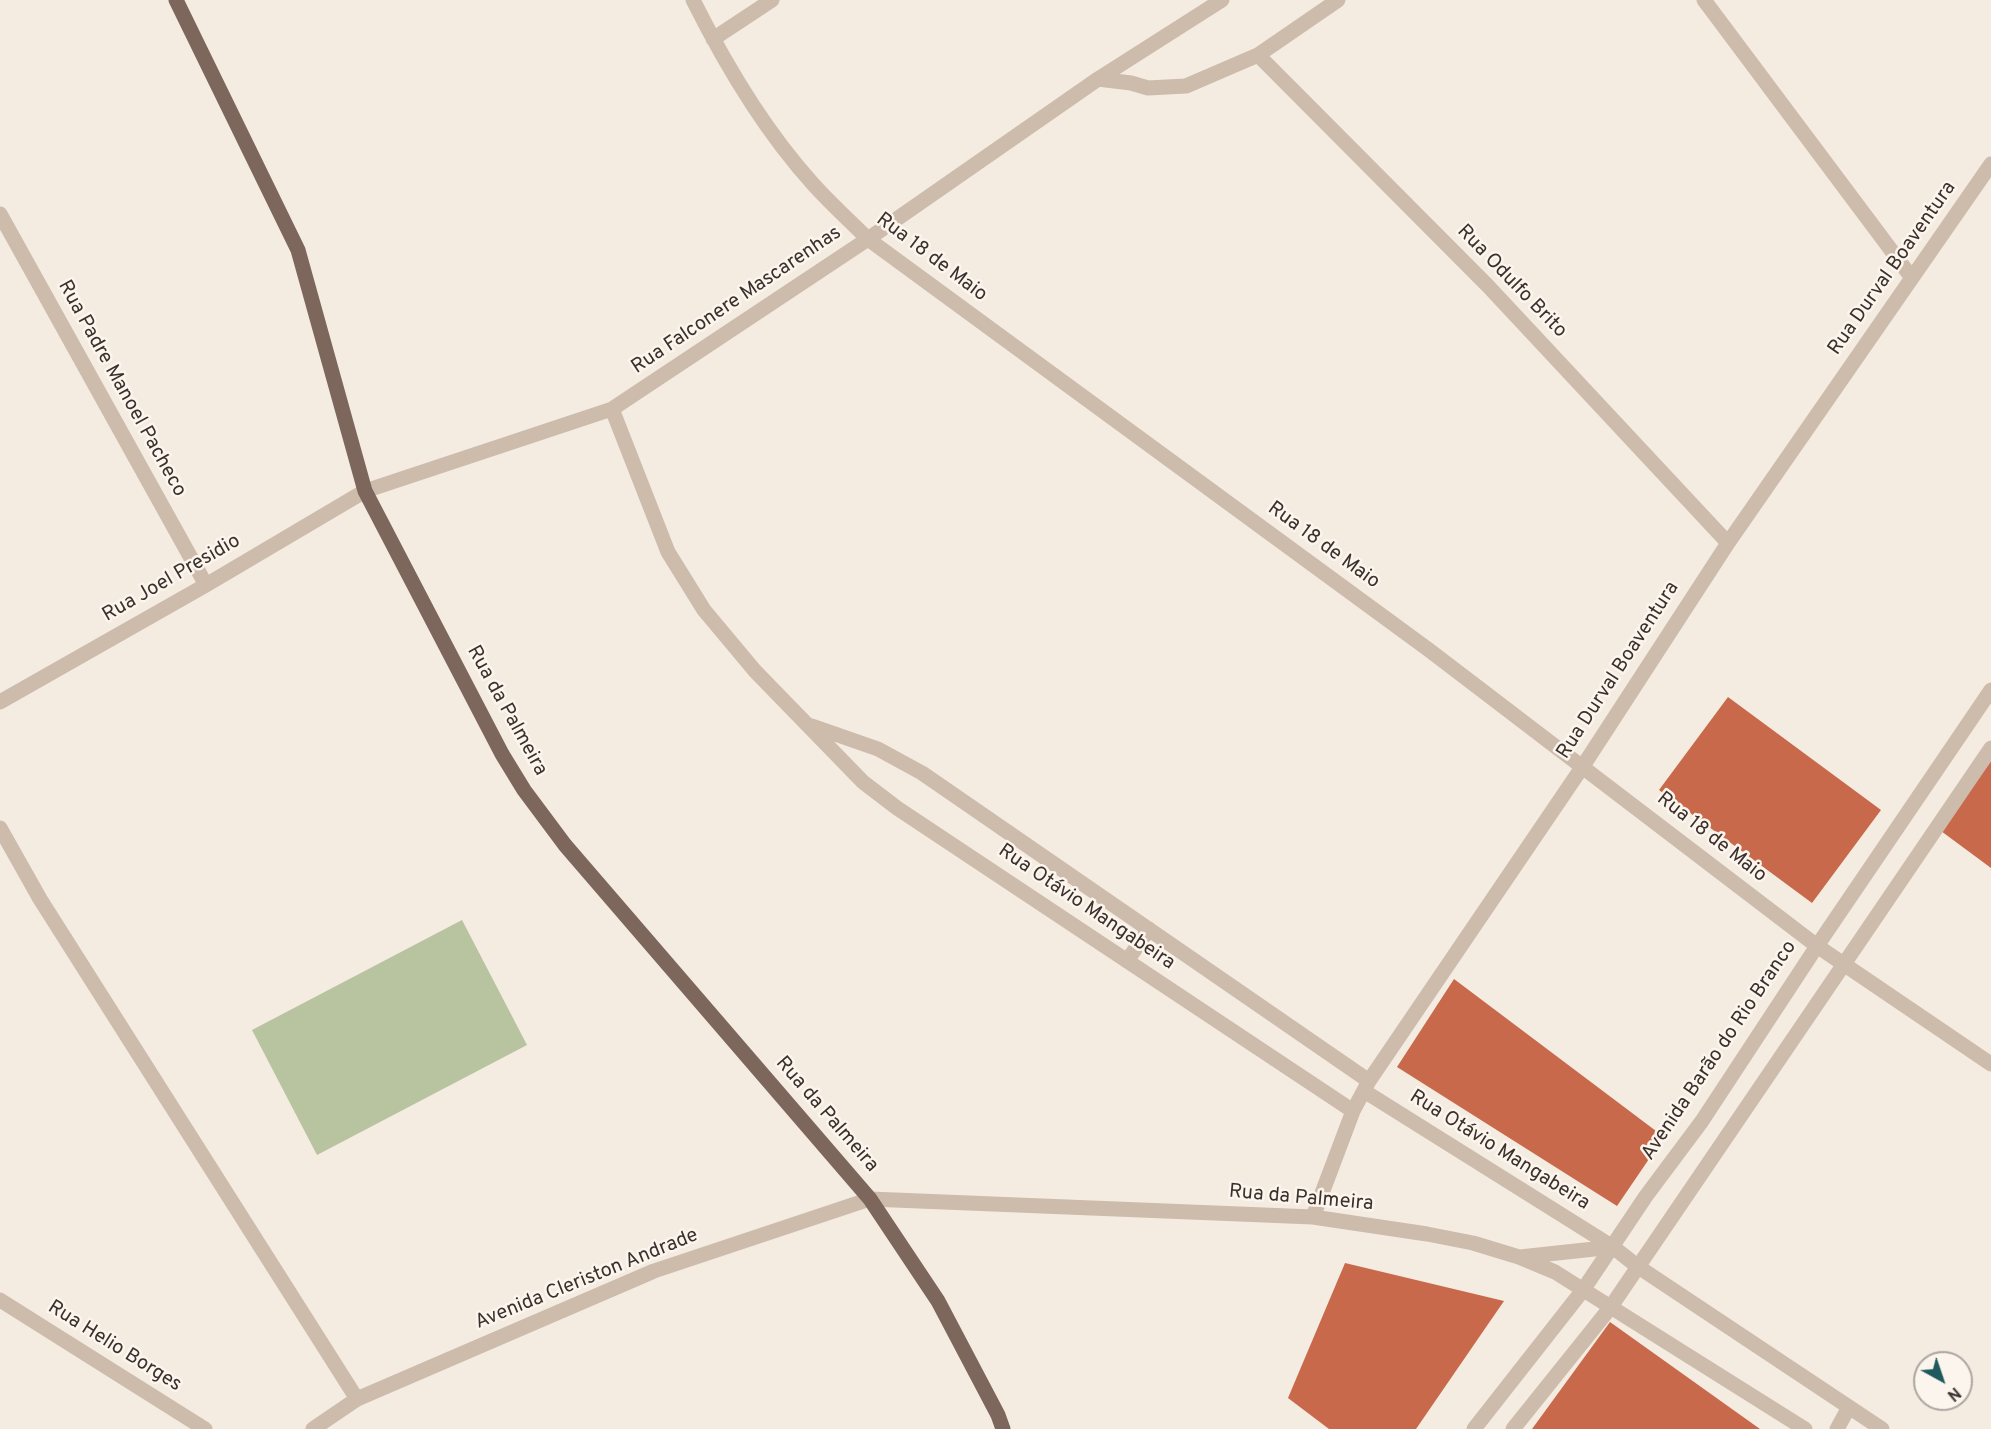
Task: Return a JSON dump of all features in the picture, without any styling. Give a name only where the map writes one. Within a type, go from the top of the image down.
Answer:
[{"type":"main road","name":"Rua da Palmeira","points":[[176,0],[298,250],[365,491],[502,754],[524,790],[565,845],[870,1199]]},
{"type":"main road","points":[[870,1199],[938,1301],[998,1415],[1003,1429]]},
{"type":"street","name":"Rua 18 de Maio","points":[[693,0],[713,39],[769,128],[813,184],[868,239],[1430,650],[1817,946],[1991,1064]]},
{"type":"street","points":[[713,39],[772,0]]},
{"type":"street","name":"Rua Falconere Mascarenhas","points":[[365,491],[612,409],[868,239],[1098,79],[1222,0]]},
{"type":"street","points":[[1098,79],[1131,83],[1148,88],[1186,86],[1258,55],[1338,0]]},
{"type":"street","points":[[1704,0],[1912,278]]},
{"type":"street","name":"Rua Odulfo Brito","points":[[1258,55],[1488,286],[1728,543]]},
{"type":"street","name":"Rua Durval Boaventura","points":[[1313,1217],[1353,1111],[1366,1086],[1583,765],[1728,543],[1991,164]]},
{"type":"street","name":"Rua Padre Manoel Pacheco","points":[[0,214],[206,585]]},
{"type":"street","name":"Rua Otávio Mangabeira","points":[[612,409],[668,552],[704,610],[749,664],[863,782],[897,808],[1353,1111]]},
{"type":"street","name":"Rua Joel Presidio","points":[[0,702],[206,585],[365,491]]},
{"type":"street","name":"Avenida Barão do Rio Branco","points":[[1474,1429],[1583,1290],[1646,1196],[1702,1121],[1817,946],[1991,690]]},
{"type":"street","name":"Rua Otávio Mangabeira","points":[[809,724],[878,749],[922,773],[1149,929],[1366,1086],[1613,1247],[1637,1266]]},
{"type":"street","points":[[1513,1429],[1610,1308],[1991,748]]},
{"type":"street","points":[[0,828],[40,899],[357,1399]]},
{"type":"street","points":[[1127,961],[1149,929]]},
{"type":"street","name":"Rua da Palmeira","points":[[870,1199],[1313,1217],[1427,1234],[1520,1257],[1555,1272],[1610,1308]]},
{"type":"street","name":"Avenida Cleriston Andrade","points":[[313,1429],[357,1399],[654,1271],[870,1199]]},
{"type":"street","points":[[1520,1257],[1613,1247]]},
{"type":"street","points":[[1637,1266],[1882,1429]]},
{"type":"street","name":"Rua Helio Borges","points":[[0,1300],[205,1429]]},
{"type":"street","points":[[1610,1308],[1804,1429]]},
{"type":"street","points":[[1836,1429],[1849,1407]]},
{"type":"green space","points":[[462,920],[527,1045],[317,1155],[252,1030]]},
{"type":"building","points":[[1728,697],[1881,810],[1812,903],[1659,790]]},
{"type":"building","points":[[1991,761],[1991,868],[1941,831]]},
{"type":"building","points":[[1454,979],[1664,1137],[1617,1206],[1397,1067]]},
{"type":"building","points":[[1345,1263],[1504,1301],[1416,1429],[1329,1429],[1288,1398]]},
{"type":"building","points":[[1610,1322],[1760,1429],[1532,1429]]}]
